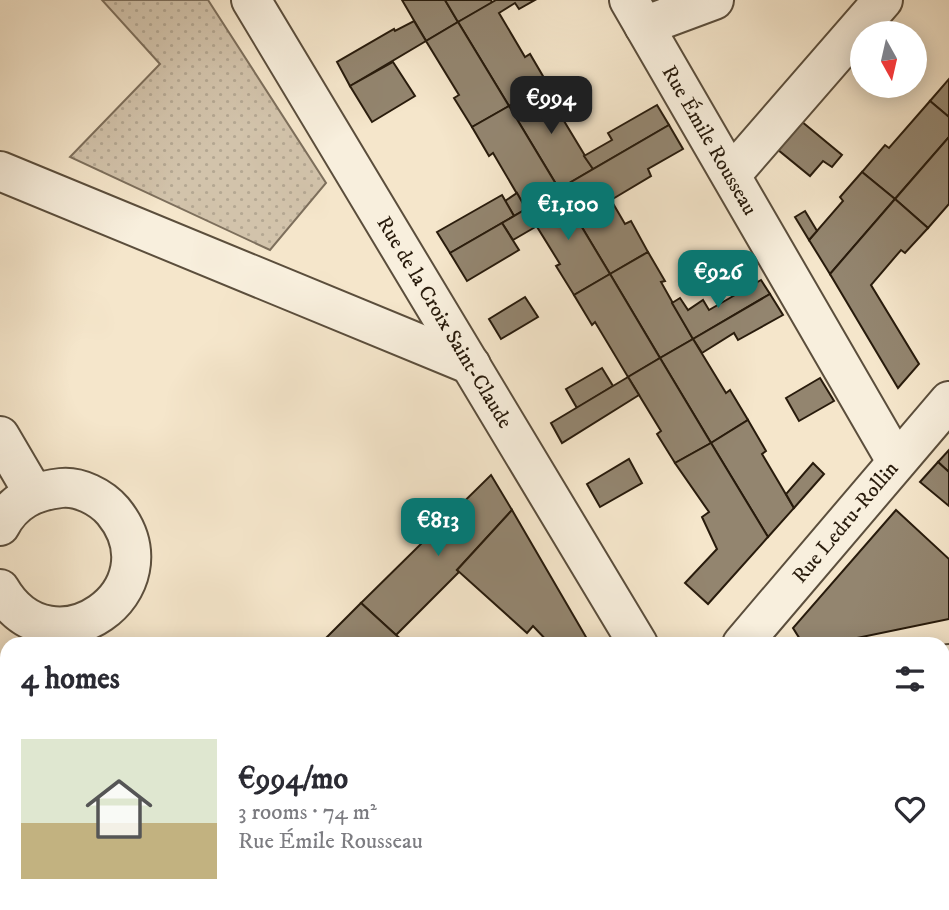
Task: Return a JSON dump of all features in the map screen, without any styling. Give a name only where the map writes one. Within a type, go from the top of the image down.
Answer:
[{"type":"street","name":"Rue de la Croix Saint-Claude","points":[[251,0],[634,637]]},
{"type":"street","points":[[636,13],[714,0]]},
{"type":"street","points":[[731,176],[883,0]]},
{"type":"street","name":"Rue Émile Rousseau","points":[[636,13],[896,461]]},
{"type":"street","points":[[0,171],[471,365]]},
{"type":"street","name":"Rue Ledru-Rollin","points":[[748,637],[949,401]]},
{"type":"street","points":[[0,436],[34,494]]},
{"type":"street","points":[[0,526],[22,499],[34,494],[66,488],[88,493],[108,505],[122,522],[130,544],[131,567],[124,589],[110,608],[91,620],[68,627],[45,625],[24,616],[2,598]]},
{"type":"shaded area","points":[[102,0],[208,0],[326,183],[270,250],[70,157],[160,64]]},
{"type":"building","points":[[402,0],[445,0],[458,22],[426,41]]},
{"type":"building","points":[[445,0],[491,0],[492,3],[458,22]]},
{"type":"building","points":[[496,0],[535,0],[519,9],[515,3],[499,13],[525,57],[530,54],[547,83],[509,106],[458,22]]},
{"type":"building","points":[[414,21],[426,41],[350,86],[337,62],[394,29],[395,31]]},
{"type":"building","points":[[458,22],[509,106],[472,127],[454,98],[459,95],[426,41]]},
{"type":"building","points":[[393,62],[415,96],[372,122],[350,86]]},
{"type":"building","points":[[949,79],[949,117],[930,101]]},
{"type":"building","points":[[547,83],[565,113],[561,116],[593,169],[559,189],[509,106]]},
{"type":"building","points":[[930,101],[949,117],[949,137],[895,199],[862,172],[885,145],[889,148]]},
{"type":"building","points":[[657,105],[669,125],[593,169],[584,156],[612,140],[608,133]]},
{"type":"building","points":[[509,106],[559,189],[526,209],[493,153],[489,156],[472,127]]},
{"type":"building","points":[[801,121],[842,155],[832,167],[823,161],[810,176],[777,149]]},
{"type":"building","points":[[669,125],[683,149],[648,169],[651,176],[611,200],[625,224],[631,221],[648,252],[610,274],[559,189]]},
{"type":"building","points":[[949,137],[949,204],[928,228],[895,199]]},
{"type":"building","points":[[862,172],[895,199],[830,274],[809,240],[843,201],[840,197]]},
{"type":"building","points":[[559,189],[610,274],[574,295],[556,266],[560,264],[526,209]]},
{"type":"building","points":[[517,193],[526,209],[514,216],[505,201]]},
{"type":"building","points":[[502,195],[514,216],[450,253],[437,232]]},
{"type":"building","points":[[895,199],[928,228],[905,253],[901,250],[871,285],[919,364],[898,388],[830,274]]},
{"type":"building","points":[[526,209],[537,226],[513,240],[502,223]]},
{"type":"building","points":[[805,211],[817,231],[809,240],[795,217]]},
{"type":"building","points":[[502,223],[519,250],[467,281],[450,253]]},
{"type":"building","points":[[648,252],[665,281],[661,282],[693,339],[660,358],[610,274]]},
{"type":"building","points":[[610,274],[660,358],[628,377],[595,322],[592,325],[574,295]]},
{"type":"building","points":[[761,280],[770,294],[693,339],[672,303],[680,298],[688,310],[703,300],[709,310]]},
{"type":"building","points":[[770,294],[783,315],[738,340],[734,333],[702,353],[693,339]]},
{"type":"building","points":[[525,297],[538,317],[501,339],[489,319]]},
{"type":"building","points":[[693,339],[726,393],[730,390],[748,420],[711,443],[660,358]]},
{"type":"building","points":[[660,358],[711,443],[675,463],[657,434],[661,431],[628,377]]},
{"type":"building","points":[[602,368],[613,386],[577,408],[566,389]]},
{"type":"building","points":[[628,377],[639,395],[562,443],[551,423]]},
{"type":"building","points":[[820,378],[834,401],[799,421],[786,398]]},
{"type":"building","points":[[748,420],[766,451],[762,454],[794,508],[768,537],[711,443]]},
{"type":"building","points":[[711,443],[768,537],[708,604],[685,583],[717,549],[702,517],[709,512],[675,463]]},
{"type":"building","points":[[949,450],[949,472],[938,462]]},
{"type":"building","points":[[629,459],[642,483],[600,507],[587,484]]},
{"type":"building","points":[[938,462],[949,472],[949,506],[920,482]]},
{"type":"building","points":[[813,463],[824,474],[794,508],[786,494]]},
{"type":"building","points":[[491,475],[512,510],[457,570],[459,572],[396,635],[361,603]]},
{"type":"building","points":[[512,510],[586,637],[543,637],[533,626],[527,633],[457,570]]},
{"type":"building","points":[[896,510],[949,559],[949,619],[862,637],[799,637],[793,628]]},
{"type":"building","points":[[361,603],[398,637],[327,637]]}]
